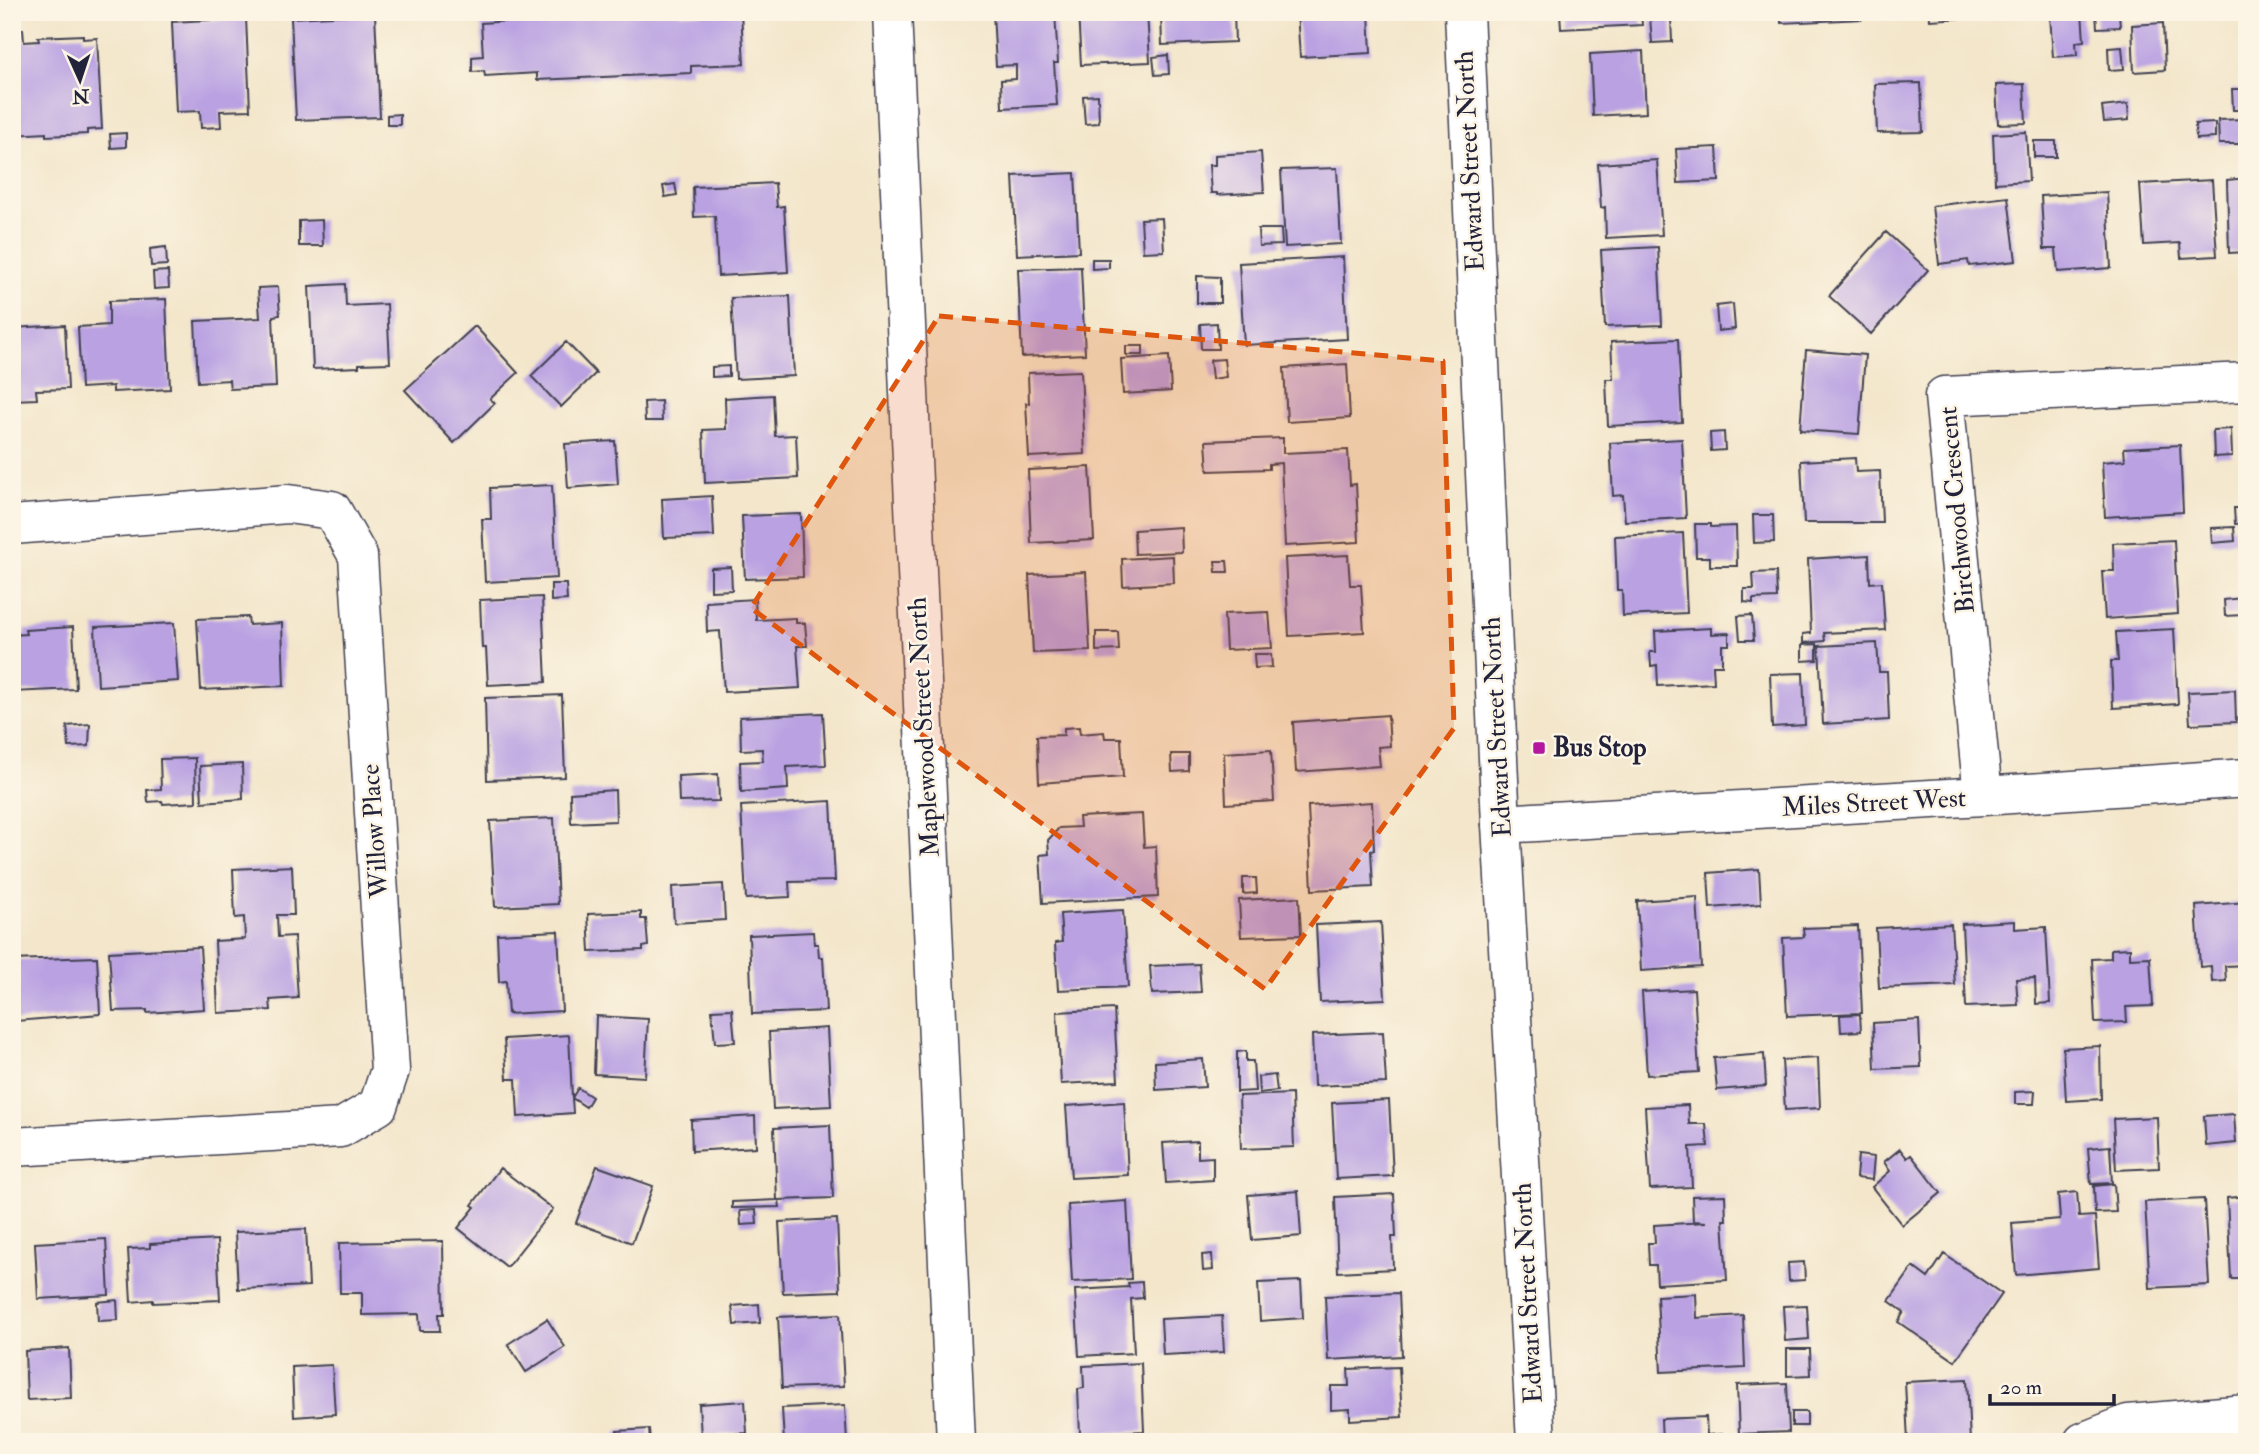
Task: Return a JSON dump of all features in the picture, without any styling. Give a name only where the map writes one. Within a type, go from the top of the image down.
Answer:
[{"type":"street","name":"Maplewood Street North","points":[[892,12],[956,1442]]},
{"type":"street","name":"Edward Street North","points":[[1464,12],[1501,824],[1536,1442]]},
{"type":"street","name":"Birchwood Crescent","points":[[1983,796],[1944,396],[2247,382]]},
{"type":"street","name":"Willow Place","points":[[12,525],[288,504],[332,510],[358,556],[390,1070],[378,1106],[341,1128],[12,1147]]},
{"type":"street","name":"Miles Street West","points":[[1501,824],[2247,778]]},
{"type":"street","points":[[2083,1442],[2128,1424],[2247,1414]]},
{"type":"highlighted area","points":[[939,316],[1443,361],[1454,728],[1265,989],[751,608]]},
{"type":"building","points":[[541,12],[741,12],[744,64],[691,66],[691,73],[537,80],[537,73],[485,76],[484,71],[472,72],[472,57],[483,56],[481,23],[541,19]]},
{"type":"building","points":[[993,12],[1055,12],[1057,105],[1002,108],[1001,80],[1016,79],[1016,65],[996,66]]},
{"type":"building","points":[[1078,12],[1147,12],[1150,62],[1081,65]]},
{"type":"building","points":[[1161,12],[1234,12],[1235,42],[1162,45]]},
{"type":"building","points":[[1297,12],[1369,12],[1371,53],[1300,57]]},
{"type":"building","points":[[1560,12],[1641,12],[1642,25],[1561,29]]},
{"type":"building","points":[[1781,12],[1861,12],[1862,19],[1781,23]]},
{"type":"building","points":[[1929,12],[1981,12],[1981,17],[1930,20]]},
{"type":"building","points":[[2032,12],[2082,12],[2084,41],[2076,42],[2077,55],[2053,57],[2050,15],[2033,17]]},
{"type":"building","points":[[2096,12],[2119,12],[2120,27],[2097,28]]},
{"type":"building","points":[[375,14],[380,117],[296,120],[291,18]]},
{"type":"building","points":[[1650,17],[1671,17],[1672,42],[1652,43]]},
{"type":"building","points":[[246,18],[250,110],[220,111],[221,127],[201,128],[200,111],[176,112],[172,22]]},
{"type":"building","points":[[2163,23],[2165,70],[2134,72],[2132,25]]},
{"type":"building","points":[[23,29],[24,42],[39,41],[38,37],[83,35],[83,39],[97,38],[102,129],[87,130],[87,134],[12,135],[12,30]]},
{"type":"building","points":[[2122,47],[2124,69],[2109,70],[2108,48]]},
{"type":"building","points":[[1643,51],[1646,113],[1593,116],[1590,54]]},
{"type":"building","points":[[1168,55],[1169,74],[1155,75],[1153,57]]},
{"type":"building","points":[[1921,83],[1923,132],[1877,133],[1875,84]]},
{"type":"building","points":[[2024,84],[2026,123],[1998,124],[1996,85]]},
{"type":"building","points":[[2232,89],[2247,89],[2247,110],[2233,110]]},
{"type":"building","points":[[1098,95],[1099,123],[1085,124],[1083,96]]},
{"type":"building","points":[[2128,104],[2129,120],[2104,122],[2102,107]]},
{"type":"building","points":[[400,114],[400,125],[387,125],[387,115]]},
{"type":"building","points":[[2247,119],[2247,144],[2219,144],[2218,120]]},
{"type":"building","points":[[2215,123],[2215,138],[2196,139],[2195,124]]},
{"type":"building","points":[[2026,132],[2029,181],[1995,183],[1993,134]]},
{"type":"building","points":[[126,133],[126,147],[111,148],[110,134]]},
{"type":"building","points":[[2034,141],[2056,141],[2056,157],[2034,157]]},
{"type":"building","points":[[1717,147],[1719,181],[1678,183],[1676,149]]},
{"type":"building","points":[[1261,152],[1264,192],[1217,195],[1211,193],[1209,165],[1215,165],[1215,155]]},
{"type":"building","points":[[1657,160],[1662,235],[1606,238],[1605,207],[1601,208],[1598,164]]},
{"type":"building","points":[[1337,168],[1341,244],[1285,247],[1281,170]]},
{"type":"building","points":[[1075,173],[1079,252],[1017,255],[1013,176]]},
{"type":"building","points":[[2247,178],[2247,252],[2229,253],[2227,180]]},
{"type":"building","points":[[2212,180],[2217,256],[2181,258],[2180,243],[2144,245],[2140,184]]},
{"type":"building","points":[[775,183],[777,207],[784,206],[788,272],[718,276],[715,216],[694,217],[693,187]]},
{"type":"building","points":[[675,184],[677,195],[665,197],[663,186]]},
{"type":"building","points":[[2107,192],[2111,268],[2058,272],[2056,249],[2044,249],[2041,196]]},
{"type":"building","points":[[2008,197],[2016,261],[1969,266],[1968,260],[1939,264],[1932,206]]},
{"type":"building","points":[[1162,218],[1164,251],[1143,252],[1141,219]]},
{"type":"building","points":[[322,220],[323,246],[299,246],[299,221]]},
{"type":"building","points":[[1258,229],[1281,229],[1282,245],[1259,246]]},
{"type":"building","points":[[1886,232],[1928,270],[1871,334],[1829,296]]},
{"type":"building","points":[[166,247],[167,265],[151,266],[150,249]]},
{"type":"building","points":[[1658,247],[1662,325],[1605,327],[1601,250]]},
{"type":"building","points":[[1343,257],[1347,339],[1244,345],[1239,263]]},
{"type":"building","points":[[1092,259],[1109,259],[1109,268],[1092,269]]},
{"type":"building","points":[[1081,267],[1085,354],[1022,357],[1018,269]]},
{"type":"building","points":[[168,271],[169,288],[154,289],[153,272]]},
{"type":"building","points":[[1197,276],[1220,277],[1220,303],[1197,303]]},
{"type":"building","points":[[345,284],[346,306],[387,304],[390,363],[313,369],[309,286]]},
{"type":"building","points":[[278,287],[280,315],[273,316],[276,387],[230,389],[229,380],[198,382],[195,321],[260,318],[258,288]]},
{"type":"building","points":[[790,296],[794,376],[736,379],[731,298]]},
{"type":"building","points":[[166,299],[170,389],[113,392],[113,386],[81,388],[78,327],[109,325],[109,301]]},
{"type":"building","points":[[1733,304],[1735,329],[1718,331],[1716,306]]},
{"type":"building","points":[[1217,323],[1218,349],[1201,349],[1200,324]]},
{"type":"building","points":[[65,325],[68,389],[36,390],[37,399],[12,400],[12,328]]},
{"type":"building","points":[[475,326],[518,373],[490,399],[495,403],[454,443],[405,390]]},
{"type":"building","points":[[1678,339],[1682,422],[1608,426],[1606,379],[1613,379],[1611,342]]},
{"type":"building","points":[[566,342],[596,373],[561,407],[531,376]]},
{"type":"building","points":[[1126,346],[1143,346],[1143,355],[1126,355]]},
{"type":"building","points":[[1806,350],[1865,355],[1859,434],[1800,430]]},
{"type":"building","points":[[1169,356],[1171,391],[1123,394],[1121,359]]},
{"type":"building","points":[[1224,359],[1226,377],[1212,379],[1210,360]]},
{"type":"building","points":[[1347,364],[1350,418],[1287,422],[1284,368]]},
{"type":"building","points":[[729,366],[729,376],[712,377],[712,367]]},
{"type":"building","points":[[1081,371],[1085,454],[1029,457],[1026,403],[1029,403],[1028,373]]},
{"type":"building","points":[[773,395],[775,436],[796,435],[798,478],[705,483],[703,430],[726,429],[725,398]]},
{"type":"building","points":[[661,401],[662,421],[645,421],[644,402]]},
{"type":"building","points":[[2231,429],[2232,456],[2214,457],[2213,430]]},
{"type":"building","points":[[1724,432],[1725,450],[1711,451],[1710,433]]},
{"type":"building","points":[[1283,438],[1283,453],[1348,450],[1350,485],[1356,484],[1359,542],[1285,546],[1281,463],[1269,464],[1269,469],[1208,471],[1206,441]]},
{"type":"building","points":[[1682,439],[1686,518],[1625,521],[1623,495],[1613,496],[1610,443]]},
{"type":"building","points":[[615,441],[618,484],[568,488],[565,444]]},
{"type":"building","points":[[2180,445],[2183,512],[2105,517],[2102,462],[2125,460],[2124,448]]},
{"type":"building","points":[[1855,458],[1856,472],[1880,471],[1882,523],[1804,523],[1801,461]]},
{"type":"building","points":[[1090,467],[1094,540],[1031,543],[1028,470]]},
{"type":"building","points":[[552,485],[557,578],[485,582],[482,519],[491,519],[490,488]]},
{"type":"building","points":[[712,496],[714,536],[664,538],[662,499]]},
{"type":"building","points":[[2234,508],[2246,508],[2247,523],[2235,524]]},
{"type":"building","points":[[801,514],[803,577],[745,579],[742,516]]},
{"type":"building","points":[[1753,515],[1773,515],[1774,542],[1754,543]]},
{"type":"building","points":[[1695,524],[1711,524],[1711,527],[1736,526],[1737,566],[1710,566],[1710,557],[1696,557]]},
{"type":"building","points":[[1181,527],[1182,552],[1135,554],[1134,530]]},
{"type":"building","points":[[2234,527],[2235,541],[2212,543],[2211,528]]},
{"type":"building","points":[[1683,533],[1687,613],[1623,616],[1622,590],[1617,590],[1615,536]]},
{"type":"building","points":[[2174,540],[2178,614],[2105,619],[2102,571],[2114,571],[2113,543]]},
{"type":"building","points":[[1348,555],[1350,585],[1361,585],[1364,632],[1289,636],[1285,558]]},
{"type":"building","points":[[1869,555],[1870,583],[1882,582],[1885,630],[1824,633],[1825,641],[1803,643],[1803,634],[1811,633],[1808,559]]},
{"type":"building","points":[[1173,556],[1174,583],[1123,586],[1122,559]]},
{"type":"building","points":[[1215,561],[1227,561],[1228,572],[1216,572]]},
{"type":"building","points":[[731,567],[732,590],[711,591],[711,568]]},
{"type":"building","points":[[1086,572],[1090,651],[1033,653],[1029,575]]},
{"type":"building","points":[[1776,572],[1777,598],[1744,602],[1744,589],[1754,589],[1753,573]]},
{"type":"building","points":[[551,584],[566,584],[567,600],[551,601]]},
{"type":"building","points":[[542,597],[546,682],[488,685],[486,648],[482,648],[480,600]]},
{"type":"building","points":[[2242,598],[2243,615],[2225,616],[2224,600]]},
{"type":"building","points":[[755,599],[756,620],[796,618],[796,623],[805,623],[807,646],[797,646],[800,688],[724,692],[720,631],[707,632],[706,602]]},
{"type":"building","points":[[1269,612],[1272,648],[1226,650],[1224,614]]},
{"type":"building","points":[[1752,615],[1754,640],[1740,640],[1738,616]]},
{"type":"building","points":[[248,617],[249,625],[282,623],[284,686],[201,690],[197,619]]},
{"type":"building","points":[[174,623],[178,681],[98,686],[95,627]]},
{"type":"building","points":[[73,627],[76,689],[12,692],[12,635],[26,634],[25,630]]},
{"type":"building","points":[[1711,628],[1711,634],[1729,633],[1729,645],[1722,645],[1722,665],[1713,665],[1714,683],[1658,686],[1657,665],[1651,666],[1650,652],[1656,652],[1655,631]]},
{"type":"building","points":[[2174,629],[2178,704],[2113,708],[2111,661],[2118,661],[2116,632]]},
{"type":"building","points":[[1096,632],[1118,632],[1119,650],[1096,651]]},
{"type":"building","points":[[1877,643],[1879,672],[1887,672],[1889,720],[1823,724],[1819,646]]},
{"type":"building","points":[[1817,644],[1817,660],[1802,661],[1802,645]]},
{"type":"building","points":[[1254,654],[1271,654],[1272,667],[1255,668]]},
{"type":"building","points":[[1803,673],[1805,725],[1772,727],[1770,674]]},
{"type":"building","points":[[2235,690],[2236,722],[2190,724],[2188,692]]},
{"type":"building","points":[[562,695],[565,777],[487,780],[485,698]]},
{"type":"building","points":[[823,713],[826,765],[787,767],[788,789],[741,792],[740,762],[763,761],[762,749],[741,750],[740,717]]},
{"type":"building","points":[[1388,715],[1390,746],[1378,747],[1380,766],[1296,772],[1293,722]]},
{"type":"building","points":[[90,724],[89,746],[69,747],[67,726]]},
{"type":"building","points":[[1079,727],[1080,734],[1104,732],[1105,738],[1121,738],[1123,777],[1039,783],[1037,736],[1064,735],[1064,728]]},
{"type":"building","points":[[1271,750],[1274,801],[1226,804],[1224,753]]},
{"type":"building","points":[[1171,754],[1189,754],[1189,771],[1172,772]]},
{"type":"building","points":[[195,758],[196,802],[148,802],[147,790],[161,789],[160,759]]},
{"type":"building","points":[[242,764],[243,799],[202,802],[200,766]]},
{"type":"building","points":[[718,774],[719,801],[679,802],[678,776]]},
{"type":"building","points":[[615,790],[616,821],[571,823],[570,793]]},
{"type":"building","points":[[831,801],[835,881],[789,882],[790,897],[746,899],[741,806]]},
{"type":"building","points":[[1372,802],[1373,887],[1312,890],[1308,806]]},
{"type":"building","points":[[1142,814],[1144,847],[1156,846],[1158,897],[1043,903],[1040,855],[1049,854],[1048,840],[1059,828],[1080,827],[1079,817]]},
{"type":"building","points":[[554,818],[558,904],[495,907],[490,821]]},
{"type":"building","points":[[292,866],[294,915],[277,915],[278,937],[294,936],[298,998],[270,1000],[271,1010],[218,1013],[215,941],[245,939],[244,917],[235,918],[233,869]]},
{"type":"building","points":[[1759,869],[1761,904],[1710,908],[1708,873]]},
{"type":"building","points":[[1243,878],[1256,878],[1257,893],[1243,894]]},
{"type":"building","points":[[723,884],[725,920],[674,923],[672,887]]},
{"type":"building","points":[[1299,897],[1301,935],[1241,937],[1239,900]]},
{"type":"building","points":[[1697,897],[1701,967],[1641,971],[1637,901]]},
{"type":"building","points":[[2247,902],[2247,965],[2225,966],[2226,981],[2212,982],[2211,966],[2200,967],[2196,906]]},
{"type":"building","points":[[1123,910],[1128,987],[1058,990],[1055,943],[1062,942],[1060,914]]},
{"type":"building","points":[[641,912],[641,919],[646,919],[648,946],[643,947],[643,950],[590,952],[588,914]]},
{"type":"building","points":[[2015,921],[2015,929],[2046,927],[2050,1003],[2036,1004],[2035,978],[2016,979],[2018,1005],[1966,1007],[1962,924]]},
{"type":"building","points":[[1381,922],[1385,999],[1320,1002],[1316,925]]},
{"type":"building","points":[[1951,924],[1955,985],[1879,988],[1876,928]]},
{"type":"building","points":[[1858,926],[1862,1013],[1787,1016],[1783,938],[1804,937],[1803,928]]},
{"type":"building","points":[[558,931],[562,1011],[508,1014],[506,981],[499,982],[497,934]]},
{"type":"building","points":[[813,932],[819,957],[823,957],[826,1011],[752,1014],[749,935]]},
{"type":"building","points":[[200,947],[204,1009],[147,1013],[147,1010],[113,1011],[109,952]]},
{"type":"building","points":[[2130,948],[2130,958],[2150,957],[2153,1006],[2126,1007],[2127,1022],[2095,1023],[2092,959],[2111,958],[2111,949]]},
{"type":"building","points":[[97,957],[100,1014],[16,1021],[12,960]]},
{"type":"building","points":[[1199,964],[1201,992],[1152,994],[1150,966]]},
{"type":"building","points":[[1694,989],[1699,1072],[1647,1075],[1642,992]]},
{"type":"building","points":[[732,1009],[735,1042],[715,1043],[712,1010]]},
{"type":"building","points":[[1114,1009],[1118,1081],[1061,1084],[1057,1012]]},
{"type":"building","points":[[1860,1014],[1861,1031],[1841,1032],[1840,1015]]},
{"type":"building","points":[[596,1016],[648,1019],[645,1077],[594,1074]]},
{"type":"building","points":[[1919,1020],[1921,1067],[1875,1069],[1873,1023]]},
{"type":"building","points":[[827,1028],[831,1106],[773,1109],[769,1032]]},
{"type":"building","points":[[1383,1032],[1386,1083],[1314,1086],[1312,1035]]},
{"type":"building","points":[[569,1035],[573,1113],[518,1117],[516,1079],[507,1079],[504,1039]]},
{"type":"building","points":[[2100,1046],[2101,1099],[2066,1101],[2063,1048]]},
{"type":"building","points":[[1246,1051],[1246,1061],[1253,1061],[1255,1091],[1237,1092],[1237,1052]]},
{"type":"building","points":[[1764,1054],[1766,1086],[1717,1090],[1714,1058]]},
{"type":"building","points":[[1818,1058],[1820,1108],[1785,1110],[1782,1060]]},
{"type":"building","points":[[1203,1059],[1205,1087],[1156,1090],[1155,1062]]},
{"type":"building","points":[[1275,1075],[1277,1091],[1259,1093],[1258,1077]]},
{"type":"building","points":[[578,1088],[592,1097],[586,1107],[572,1098]]},
{"type":"building","points":[[2035,1091],[2034,1104],[2015,1104],[2015,1092]]},
{"type":"building","points":[[1292,1094],[1294,1147],[1241,1149],[1239,1096]]},
{"type":"building","points":[[1389,1100],[1393,1176],[1336,1179],[1332,1103]]},
{"type":"building","points":[[1124,1102],[1128,1175],[1071,1178],[1066,1106]]},
{"type":"building","points":[[1688,1105],[1689,1124],[1706,1124],[1708,1146],[1690,1147],[1692,1187],[1650,1189],[1645,1107]]},
{"type":"building","points":[[2234,1114],[2236,1143],[2206,1146],[2204,1116]]},
{"type":"building","points":[[755,1116],[756,1147],[692,1151],[691,1120]]},
{"type":"building","points":[[2157,1117],[2159,1168],[2116,1170],[2113,1119]]},
{"type":"building","points":[[830,1125],[833,1198],[779,1200],[780,1207],[732,1208],[732,1202],[777,1200],[774,1128]]},
{"type":"building","points":[[1198,1141],[1198,1158],[1213,1157],[1213,1180],[1166,1183],[1163,1143]]},
{"type":"building","points":[[2110,1146],[2112,1183],[2091,1184],[2088,1148]]},
{"type":"building","points":[[1900,1149],[1907,1158],[1911,1155],[1941,1193],[1902,1225],[1872,1187],[1890,1171],[1884,1162]]},
{"type":"building","points":[[1858,1155],[1874,1157],[1872,1180],[1856,1178]]},
{"type":"building","points":[[597,1166],[653,1186],[632,1243],[576,1223]]},
{"type":"building","points":[[500,1168],[553,1209],[507,1267],[458,1228]]},
{"type":"building","points":[[2114,1184],[2116,1212],[2095,1213],[2094,1186]]},
{"type":"building","points":[[1298,1191],[1301,1236],[1252,1240],[1248,1195]]},
{"type":"building","points":[[2077,1192],[2079,1217],[2095,1216],[2099,1268],[2016,1275],[2012,1223],[2060,1219],[2058,1194]]},
{"type":"building","points":[[1394,1194],[1396,1237],[1392,1237],[1393,1269],[1338,1272],[1335,1197]]},
{"type":"building","points":[[1725,1195],[1726,1220],[1723,1220],[1727,1280],[1657,1284],[1656,1265],[1649,1265],[1648,1243],[1655,1243],[1654,1225],[1706,1222],[1693,1221],[1692,1196]]},
{"type":"building","points":[[2247,1196],[2247,1279],[2231,1279],[2227,1198]]},
{"type":"building","points":[[2204,1199],[2209,1285],[2150,1288],[2145,1202]]},
{"type":"building","points":[[1127,1201],[1131,1279],[1072,1282],[1068,1205]]},
{"type":"building","points":[[756,1210],[757,1224],[741,1225],[740,1211]]},
{"type":"building","points":[[837,1219],[840,1291],[783,1293],[779,1222]]},
{"type":"building","points":[[306,1229],[309,1286],[238,1289],[235,1232]]},
{"type":"building","points":[[106,1239],[109,1295],[38,1299],[35,1243]]},
{"type":"building","points":[[217,1240],[220,1300],[131,1302],[128,1249],[150,1248],[150,1244]]},
{"type":"building","points":[[443,1241],[444,1314],[439,1314],[440,1331],[420,1331],[419,1314],[362,1315],[362,1293],[340,1293],[339,1243]]},
{"type":"building","points":[[1212,1254],[1213,1270],[1203,1271],[1202,1255]]},
{"type":"building","points":[[1944,1254],[2002,1294],[1955,1361],[1898,1322],[1904,1312],[1889,1301],[1913,1267],[1928,1278]]},
{"type":"building","points":[[1804,1262],[1805,1280],[1789,1281],[1788,1263]]},
{"type":"building","points":[[1301,1281],[1303,1318],[1260,1321],[1258,1283]]},
{"type":"building","points":[[1142,1282],[1143,1298],[1131,1299],[1134,1353],[1079,1356],[1075,1290],[1129,1287],[1128,1283]]},
{"type":"building","points":[[1399,1293],[1402,1356],[1328,1360],[1325,1296]]},
{"type":"building","points":[[1696,1294],[1697,1318],[1743,1315],[1745,1368],[1661,1372],[1657,1296]]},
{"type":"building","points":[[117,1300],[118,1320],[98,1321],[97,1302]]},
{"type":"building","points":[[759,1304],[760,1323],[734,1325],[732,1306]]},
{"type":"building","points":[[1807,1305],[1809,1339],[1785,1341],[1783,1306]]},
{"type":"building","points":[[840,1314],[844,1386],[782,1388],[778,1317]]},
{"type":"building","points":[[1222,1316],[1224,1352],[1163,1355],[1161,1319]]},
{"type":"building","points":[[547,1319],[565,1347],[526,1372],[508,1344]]},
{"type":"building","points":[[69,1348],[71,1398],[27,1400],[25,1351]]},
{"type":"building","points":[[1787,1349],[1810,1349],[1811,1375],[1787,1376]]},
{"type":"building","points":[[1141,1363],[1144,1431],[1080,1434],[1078,1389],[1084,1388],[1083,1366]]},
{"type":"building","points":[[332,1365],[335,1414],[294,1417],[292,1367]]},
{"type":"building","points":[[1399,1367],[1402,1417],[1350,1420],[1350,1409],[1331,1410],[1331,1386],[1349,1386],[1348,1369]]},
{"type":"building","points":[[1967,1379],[1970,1442],[1908,1442],[1905,1382]]},
{"type":"building","points":[[1787,1383],[1789,1432],[1739,1434],[1737,1385]]},
{"type":"building","points":[[745,1401],[747,1433],[701,1436],[699,1404]]},
{"type":"building","points":[[845,1405],[847,1442],[784,1442],[782,1408]]},
{"type":"building","points":[[1792,1412],[1807,1412],[1807,1426],[1792,1426]]},
{"type":"building","points":[[1706,1417],[1707,1435],[1722,1434],[1722,1442],[1662,1442],[1661,1419]]},
{"type":"building","points":[[649,1429],[650,1442],[617,1442],[617,1431]]},
{"type":"place","name":"Bus Stop","points":[[1539,748]]}]
